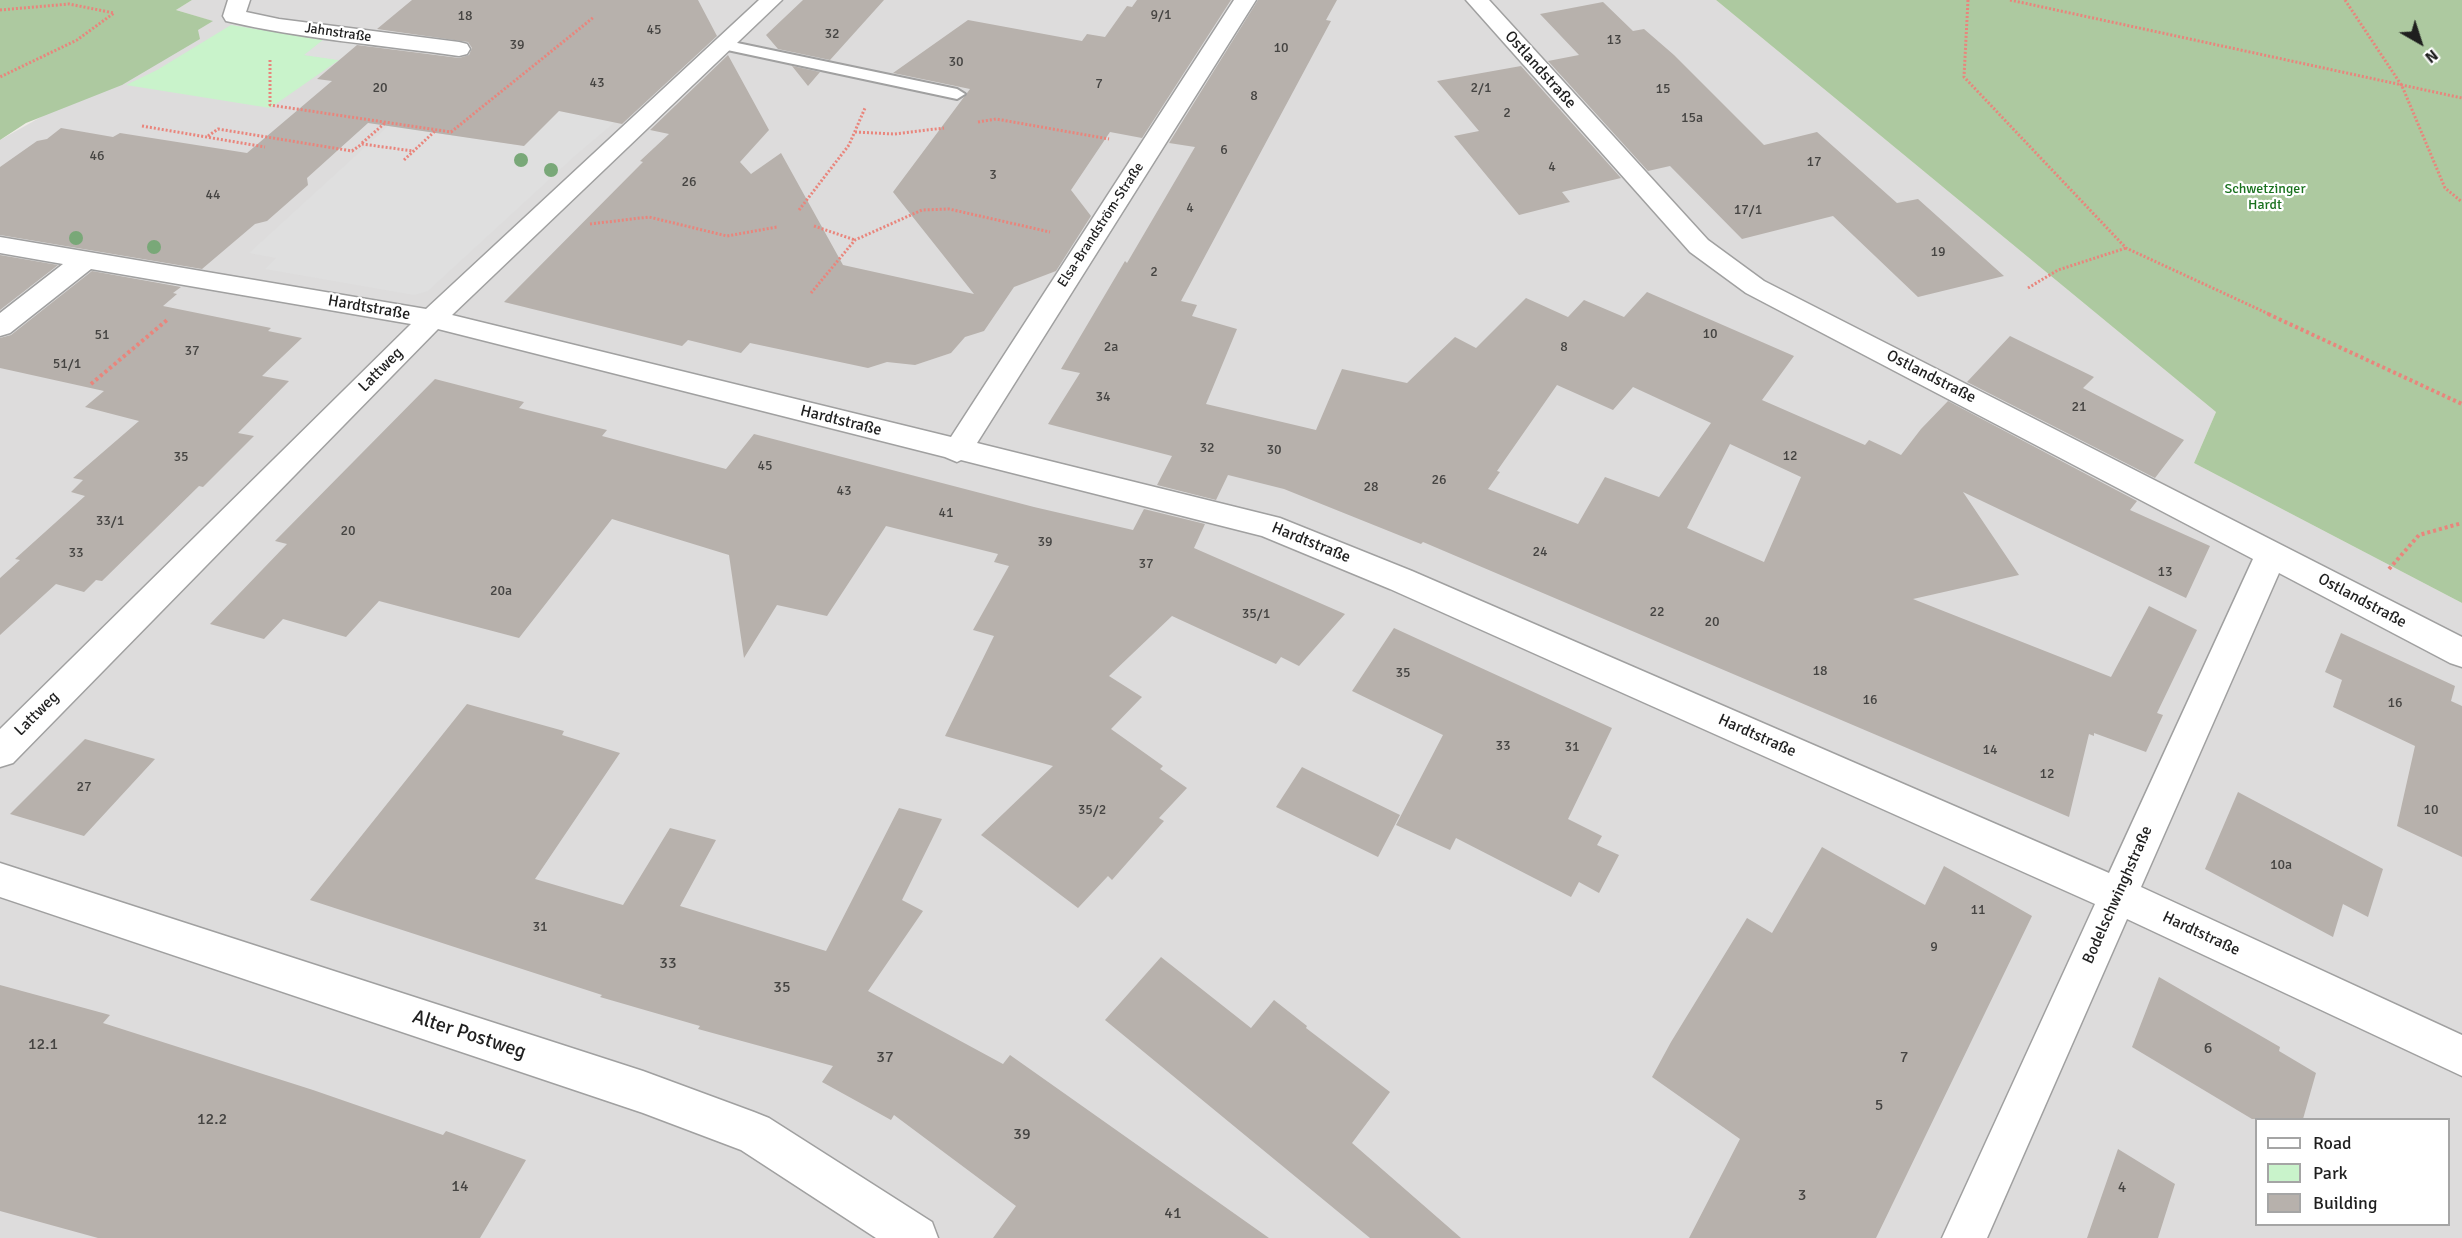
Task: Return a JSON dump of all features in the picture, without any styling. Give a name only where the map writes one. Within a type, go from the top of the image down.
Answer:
[{"type":"street","name":"Jahnstraße","points":[[239,0],[234,16],[279,25],[459,49]]},
{"type":"street","name":"Lattweg","points":[[0,752],[432,319],[771,0]]},
{"type":"street","name":"Elsa-Brandström-Straße","points":[[957,450],[1245,0]]},
{"type":"street","name":"Ostlandstraße","points":[[1477,0],[1699,246],[1755,287],[2462,652]]},
{"type":"street","name":"Hardtstraße","points":[[0,245],[432,319],[1269,526],[1401,580],[2117,895],[2462,1056]]},
{"type":"street","points":[[0,327],[84,261]]},
{"type":"street","name":"Bodelschwinghstraße","points":[[1964,1238],[2272,553]]},
{"type":"street","name":"Alter Postweg","points":[[0,880],[643,1092],[754,1133],[916,1238]]},
{"type":"lane","points":[[723,45],[957,94]]},
{"type":"path","points":[[1968,0],[1964,77],[2126,248],[2462,404]]},
{"type":"path","points":[[2010,0],[2462,98]]},
{"type":"path","points":[[2345,0],[2402,86],[2445,188],[2462,202]]},
{"type":"path","points":[[0,10],[69,4],[114,13],[77,40],[0,77]]},
{"type":"path","points":[[279,25],[253,45],[271,61],[270,105],[451,132],[594,17]]},
{"type":"path","points":[[799,210],[849,145],[867,104],[864,75]]},
{"type":"path","points":[[976,122],[996,118],[1151,147]]},
{"type":"path","points":[[208,136],[218,129],[351,152],[385,123]]},
{"type":"path","points":[[141,126],[265,147]]},
{"type":"path","points":[[855,132],[894,134],[946,128]]},
{"type":"path","points":[[404,160],[436,130]]},
{"type":"path","points":[[362,144],[413,151]]},
{"type":"path","points":[[811,292],[855,240],[922,210],[949,209],[1092,240]]},
{"type":"path","points":[[541,217],[568,223],[599,224],[649,217],[727,236],[777,227]]},
{"type":"path","points":[[814,226],[855,240]]},
{"type":"path","points":[[2028,288],[2058,270],[2126,248]]},
{"type":"path","points":[[91,384],[167,320]]},
{"type":"path","points":[[2364,602],[2392,565],[2419,535],[2462,523]]},
{"type":"shaded area","points":[[192,0],[1716,0],[2216,412],[2194,463],[2462,603],[2462,1238],[0,1238],[0,140],[212,21],[176,10]]},
{"type":"shaded area","points":[[323,40],[358,45],[339,60],[304,55]]},
{"type":"shaded area","points":[[498,99],[615,122],[428,291],[414,295],[265,269],[276,258],[249,253],[388,126],[524,146],[540,130]]},
{"type":"green space","points":[[0,0],[192,0],[176,10],[213,21],[198,30],[200,39],[122,85],[26,123],[0,140]]},
{"type":"green space","name":"Schwetzinger Hardt","points":[[1716,0],[2462,0],[2462,603],[2194,463],[2216,412]]},
{"type":"green space","points":[[231,25],[323,40],[305,55],[339,60],[270,108],[126,85],[157,70]]},
{"type":"building","points":[[412,0],[698,0],[717,36],[622,124],[559,111],[524,146],[368,123],[307,178],[308,185],[267,221],[255,224],[202,269],[0,235],[0,167],[37,141],[47,139],[61,128],[113,137],[120,133],[247,153],[332,81],[317,79],[357,45],[459,58],[469,55],[472,48],[468,42],[377,29]]},
{"type":"building","points":[[803,0],[884,0],[830,60],[778,49],[766,35]]},
{"type":"building","points":[[1137,0],[1231,0],[1142,138],[1110,132],[1071,190],[1091,216],[1056,271],[1014,287],[984,331],[965,337],[951,353],[915,365],[887,362],[868,368],[750,343],[741,353],[688,340],[682,346],[504,302],[669,134],[650,130],[728,55],[769,130],[740,162],[751,174],[781,153],[843,265],[974,294],[893,192],[970,89],[893,73],[968,20],[1082,41],[1087,34],[1105,37],[1127,6],[1132,7]]},
{"type":"building","points":[[1258,0],[1337,0],[1326,20],[1331,21],[1181,301],[1197,305],[1192,316],[1237,329],[1206,404],[1316,430],[1342,369],[1407,383],[1455,337],[1476,348],[1526,298],[1568,317],[1584,300],[1624,317],[1647,292],[1794,356],[1762,400],[1865,445],[1869,440],[1901,455],[1921,429],[1948,401],[2137,501],[2130,510],[2210,546],[2186,598],[1963,492],[2019,575],[1913,599],[2111,677],[2149,606],[2197,630],[2157,713],[2163,715],[2146,752],[2094,733],[2094,736],[2089,734],[2069,817],[1423,542],[1421,544],[1284,489],[1228,475],[1216,500],[1157,485],[1172,456],[1048,424],[1080,373],[1061,369],[1195,147],[1169,143]],"holes":[[[1557,385],[1613,410],[1633,387],[1711,423],[1659,497],[1605,477],[1578,524],[1488,489],[1500,472],[1497,471]],[[1730,444],[1801,477],[1764,562],[1687,528]]]},
{"type":"building","points":[[1603,2],[1633,31],[1644,29],[1674,55],[1764,145],[1817,132],[1897,203],[1918,199],[2004,276],[1918,297],[1833,216],[1742,239],[1670,166],[1648,171],[1548,61],[1579,55],[1540,14]]},
{"type":"building","points":[[792,66],[820,72],[808,86]]},
{"type":"building","points":[[1521,66],[1621,178],[1562,192],[1570,202],[1519,215],[1454,136],[1479,131],[1437,81]]},
{"type":"building","points":[[0,255],[58,265],[0,310]]},
{"type":"building","points":[[92,271],[181,287],[173,293],[177,294],[163,306],[271,328],[268,331],[302,338],[262,376],[289,381],[238,433],[254,436],[203,487],[199,486],[102,581],[96,580],[84,592],[56,584],[0,635],[0,578],[20,560],[15,559],[85,496],[71,492],[83,480],[73,478],[139,421],[85,407],[104,391],[0,368],[0,338],[11,335]]},
{"type":"building","points":[[2010,336],[2094,377],[2083,388],[2184,440],[2155,478],[1967,382]]},
{"type":"building","points":[[435,379],[524,402],[519,408],[607,430],[602,436],[726,469],[754,434],[1034,507],[1133,530],[1144,509],[1205,524],[1194,548],[1345,614],[1299,666],[1281,657],[1276,664],[1172,616],[1109,676],[1142,697],[1111,729],[1163,766],[1160,769],[1187,788],[1159,818],[1164,821],[1112,880],[1108,876],[1078,908],[981,835],[1053,766],[945,736],[994,636],[973,630],[1009,566],[994,562],[998,554],[886,526],[827,616],[777,605],[744,658],[729,555],[612,519],[519,638],[379,601],[346,637],[283,619],[264,639],[210,624],[287,544],[275,541]]},
{"type":"building","points":[[1394,628],[1612,728],[1568,819],[1602,836],[1597,845],[1619,855],[1599,893],[1579,882],[1571,897],[1456,838],[1450,850],[1396,825],[1443,735],[1352,691]]},
{"type":"building","points":[[2341,633],[2455,686],[2451,701],[2462,706],[2462,857],[2397,826],[2415,746],[2333,707],[2342,680],[2325,672]]},
{"type":"building","points":[[467,704],[564,731],[562,735],[620,753],[535,879],[623,905],[670,828],[716,840],[680,906],[826,951],[899,808],[942,819],[902,900],[923,911],[868,991],[1003,1064],[1010,1055],[1269,1238],[993,1238],[1016,1206],[894,1115],[891,1120],[822,1082],[833,1066],[698,1029],[700,1026],[600,997],[602,995],[310,900]]},
{"type":"building","points":[[85,739],[155,759],[84,836],[10,814]]},
{"type":"building","points":[[1302,767],[1400,815],[1378,857],[1276,807]]},
{"type":"building","points":[[2238,792],[2383,869],[2368,917],[2343,904],[2333,937],[2205,869]]},
{"type":"building","points":[[1822,847],[1925,905],[1944,866],[2032,916],[1876,1238],[1689,1238],[1740,1139],[1652,1077],[1747,918],[1772,933]]},
{"type":"building","points":[[1161,957],[1251,1028],[1274,1000],[1307,1026],[1306,1028],[1390,1092],[1352,1143],[1461,1238],[1370,1238],[1105,1020]]},
{"type":"building","points":[[2159,977],[2280,1047],[2279,1051],[2316,1073],[2303,1118],[2252,1119],[2132,1047]]},
{"type":"building","points":[[0,985],[110,1015],[103,1023],[313,1090],[443,1135],[446,1131],[526,1160],[480,1238],[98,1238],[0,1211]]},
{"type":"building","points":[[2118,1149],[2175,1184],[2158,1238],[2087,1238]]}]
